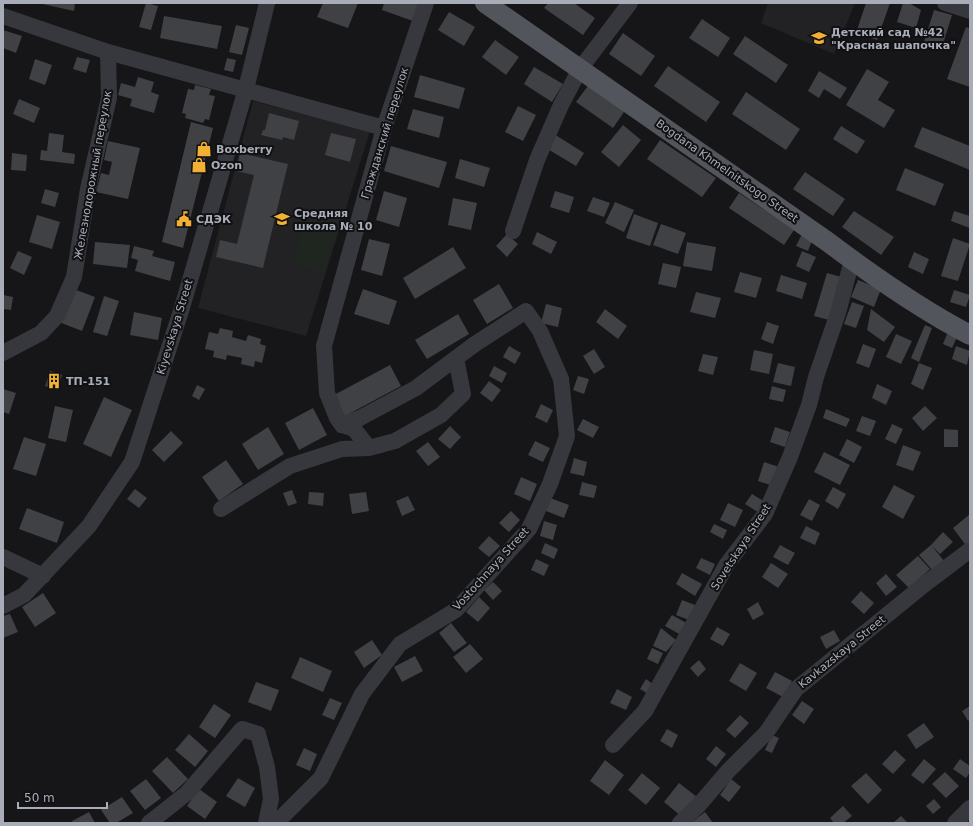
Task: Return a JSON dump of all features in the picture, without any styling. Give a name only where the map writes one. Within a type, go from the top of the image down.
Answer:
[{"type":"main road","name":"Bogdana Khmelnitskogo Street","points":[[485,3],[923,310],[970,335]]},
{"type":"street","name":"Kiyevskaya Street","points":[[3,606],[24,595],[89,526],[132,462],[181,311],[246,89],[267,3]]},
{"type":"street","name":"Гражданский переулок","points":[[342,425],[337,418],[327,393],[324,346],[384,128],[426,3]]},
{"type":"street","points":[[513,231],[538,160],[561,105],[580,69],[630,3]]},
{"type":"street","points":[[946,3],[970,11]]},
{"type":"street","points":[[3,16],[108,52],[384,128]]},
{"type":"street","name":"Железнодорожный переулок","points":[[3,353],[41,333],[57,316],[74,277],[88,189],[109,98],[108,52]]},
{"type":"street","name":"Sovetskaya Street","points":[[613,745],[645,711],[727,564],[765,514],[790,457],[809,405],[816,377],[838,313],[852,260]]},
{"type":"street","name":"Vostochnaya Street","points":[[276,823],[321,778],[362,694],[400,644],[456,610],[529,529],[550,484],[567,436],[561,379],[540,331],[526,311],[456,358]]},
{"type":"street","points":[[221,509],[290,466],[342,449],[369,448],[395,441],[441,416],[463,394],[456,358],[416,388],[360,418],[342,425]]},
{"type":"street","points":[[342,425],[354,429],[369,448]]},
{"type":"street","name":"Kavkazskaya Street","points":[[680,823],[698,806],[728,771],[766,733],[796,689],[925,584],[970,550]]},
{"type":"street","points":[[3,557],[43,576]]},
{"type":"street","points":[[149,823],[187,793],[242,730],[258,734],[267,767],[271,800],[266,823]]},
{"type":"street","points":[[955,823],[970,808]]},
{"type":"shaded area","name":"Детский сад №42 \"Красная шапочка\"","points":[[768,3],[855,3],[834,54],[761,23]]},
{"type":"shaded area","name":"Средняя школа № 10","points":[[253,101],[370,131],[306,336],[198,308]]},
{"type":"shaded area","points":[[307,209],[340,218],[325,273],[292,263]]},
{"type":"building","points":[[38,3],[75,3],[74,11]]},
{"type":"building","points":[[146,3],[158,6],[151,30],[139,27]]},
{"type":"building","points":[[323,3],[358,3],[348,28],[317,17]]},
{"type":"building","points":[[384,3],[420,3],[413,21],[382,10]]},
{"type":"building","points":[[548,3],[574,3],[595,18],[583,35],[544,8]]},
{"type":"building","points":[[866,3],[890,3],[877,40],[856,33]]},
{"type":"building","points":[[903,3],[909,3],[921,10],[916,28],[897,22]]},
{"type":"building","points":[[934,10],[952,15],[942,47],[924,42]]},
{"type":"building","points":[[449,12],[475,27],[464,46],[438,30]]},
{"type":"building","points":[[164,16],[222,26],[217,49],[160,38]]},
{"type":"building","points":[[702,19],[730,38],[718,57],[689,38]]},
{"type":"building","points":[[236,25],[249,28],[242,55],[229,52]]},
{"type":"building","points":[[966,27],[970,29],[970,87],[947,79]]},
{"type":"building","points":[[3,30],[22,36],[16,53],[3,48]]},
{"type":"building","points":[[623,33],[655,56],[641,76],[609,54]]},
{"type":"building","points":[[745,36],[788,65],[776,83],[733,54]]},
{"type":"building","points":[[495,40],[519,57],[506,75],[482,57]]},
{"type":"building","points":[[77,57],[90,60],[86,73],[73,69]]},
{"type":"building","points":[[227,58],[236,60],[233,72],[224,70]]},
{"type":"building","points":[[35,59],[52,65],[45,85],[29,79]]},
{"type":"building","points":[[668,66],[720,102],[706,122],[654,86]]},
{"type":"building","points":[[534,67],[563,84],[552,102],[524,84]]},
{"type":"building","points":[[867,69],[889,82],[878,100],[895,110],[884,128],[846,105]]},
{"type":"building","points":[[819,71],[847,88],[840,99],[824,89],[819,98],[808,91]]},
{"type":"building","points":[[420,75],[465,88],[459,109],[414,97]]},
{"type":"building","points":[[138,77],[154,82],[151,92],[159,95],[154,113],[130,106],[132,99],[118,95],[121,83],[135,87]]},
{"type":"building","points":[[590,83],[626,109],[613,128],[576,102]]},
{"type":"building","points":[[195,85],[211,89],[209,95],[215,96],[209,120],[205,119],[203,123],[185,118],[186,114],[182,113],[188,89],[194,90]]},
{"type":"building","points":[[746,92],[800,129],[786,150],[732,114]]},
{"type":"building","points":[[19,99],[40,108],[34,123],[13,114]]},
{"type":"building","points":[[518,106],[536,115],[523,141],[505,132]]},
{"type":"building","points":[[413,109],[444,117],[439,138],[407,129]]},
{"type":"building","points":[[269,113],[299,121],[294,140],[283,137],[282,140],[261,135],[263,130],[265,130]]},
{"type":"building","points":[[191,122],[213,128],[183,248],[162,242]]},
{"type":"building","points":[[623,125],[641,140],[619,167],[601,152]]},
{"type":"building","points":[[841,126],[865,141],[857,154],[833,139]]},
{"type":"building","points":[[922,127],[970,146],[970,170],[914,147]]},
{"type":"building","points":[[49,133],[64,135],[62,152],[75,154],[74,164],[40,160],[41,150],[47,151]]},
{"type":"building","points":[[331,133],[356,139],[350,162],[325,155]]},
{"type":"building","points":[[554,134],[584,153],[576,166],[546,148]]},
{"type":"building","points":[[660,140],[716,178],[702,197],[647,159]]},
{"type":"building","points":[[108,141],[140,148],[128,199],[96,192],[101,173],[109,175],[112,162],[104,160]]},
{"type":"building","points":[[391,146],[447,162],[439,188],[384,171]]},
{"type":"building","points":[[12,153],[27,155],[26,171],[11,170]]},
{"type":"building","points":[[240,153],[288,164],[263,268],[216,257],[220,240],[237,244],[254,175],[236,171]]},
{"type":"building","points":[[460,159],[490,168],[484,187],[455,178]]},
{"type":"building","points":[[905,168],[944,184],[935,206],[896,190]]},
{"type":"building","points":[[805,172],[845,199],[833,216],[793,189]]},
{"type":"building","points":[[45,189],[59,193],[55,207],[41,203]]},
{"type":"building","points":[[384,191],[407,198],[399,227],[376,220]]},
{"type":"building","points":[[555,191],[574,197],[569,213],[550,207]]},
{"type":"building","points":[[739,193],[794,230],[784,245],[729,208]]},
{"type":"building","points":[[593,197],[610,203],[604,217],[587,211]]},
{"type":"building","points":[[453,198],[477,203],[471,230],[448,225]]},
{"type":"building","points":[[615,202],[634,210],[624,232],[605,223]]},
{"type":"building","points":[[854,211],[894,237],[881,255],[842,227]]},
{"type":"building","points":[[954,211],[970,216],[970,228],[951,221]]},
{"type":"building","points":[[634,214],[658,223],[650,246],[626,238]]},
{"type":"building","points":[[37,215],[60,222],[52,249],[29,242]]},
{"type":"building","points":[[661,224],[686,233],[678,254],[653,245]]},
{"type":"building","points":[[537,232],[557,242],[551,254],[532,244]]},
{"type":"building","points":[[507,234],[518,244],[507,257],[496,246]]},
{"type":"building","points":[[802,234],[813,238],[808,251],[796,246]]},
{"type":"building","points":[[953,238],[970,244],[958,281],[941,276]]},
{"type":"building","points":[[369,239],[390,244],[382,276],[361,270]]},
{"type":"building","points":[[95,242],[130,245],[127,268],[93,264]]},
{"type":"building","points":[[687,242],[716,247],[712,271],[683,266]]},
{"type":"building","points":[[134,246],[154,251],[152,256],[175,262],[170,281],[135,271],[138,260],[131,258]]},
{"type":"building","points":[[453,247],[466,268],[415,299],[403,278]]},
{"type":"building","points":[[18,251],[32,257],[24,275],[10,268]]},
{"type":"building","points":[[802,251],[816,257],[809,272],[796,266]]},
{"type":"building","points":[[914,252],[929,259],[923,274],[908,267]]},
{"type":"building","points":[[663,263],[681,267],[676,288],[658,284]]},
{"type":"building","points":[[740,272],[762,278],[756,298],[734,292]]},
{"type":"building","points":[[827,273],[841,277],[829,320],[814,316]]},
{"type":"building","points":[[781,275],[807,283],[802,299],[776,291]]},
{"type":"building","points":[[858,280],[881,289],[874,307],[851,297]]},
{"type":"building","points":[[499,284],[513,308],[487,324],[473,300]]},
{"type":"building","points":[[71,288],[95,297],[82,331],[59,322]]},
{"type":"building","points":[[363,289],[397,301],[389,325],[354,314]]},
{"type":"building","points":[[954,290],[970,295],[966,307],[950,302]]},
{"type":"building","points":[[696,292],[721,298],[715,318],[690,312]]},
{"type":"building","points":[[3,295],[13,297],[11,310],[3,309]]},
{"type":"building","points":[[104,296],[119,301],[107,336],[93,332]]},
{"type":"building","points":[[852,302],[864,306],[856,328],[844,324]]},
{"type":"building","points":[[546,304],[562,308],[558,327],[541,323]]},
{"type":"building","points":[[605,309],[627,326],[618,339],[596,322]]},
{"type":"building","points":[[871,309],[895,327],[884,342],[867,330]]},
{"type":"building","points":[[134,312],[162,318],[158,340],[130,335]]},
{"type":"building","points":[[458,314],[469,334],[427,359],[415,340]]},
{"type":"building","points":[[767,322],[779,326],[773,344],[761,339]]},
{"type":"building","points":[[925,325],[932,328],[919,362],[911,358]]},
{"type":"building","points":[[220,328],[233,331],[232,337],[246,341],[248,335],[261,339],[260,344],[266,346],[262,363],[255,361],[254,367],[241,364],[242,358],[227,355],[226,360],[213,357],[214,351],[205,349],[209,332],[218,334]]},
{"type":"building","points":[[896,334],[912,341],[901,364],[886,357]]},
{"type":"building","points":[[947,334],[957,337],[952,348],[943,344]]},
{"type":"building","points":[[863,344],[876,349],[869,368],[856,363]]},
{"type":"building","points":[[509,346],[521,353],[515,364],[503,357]]},
{"type":"building","points":[[956,346],[970,351],[967,365],[952,359]]},
{"type":"building","points":[[594,349],[605,367],[594,374],[583,356]]},
{"type":"building","points":[[754,350],[773,354],[769,374],[750,370]]},
{"type":"building","points":[[703,354],[718,357],[713,375],[698,371]]},
{"type":"building","points":[[778,363],[795,367],[791,386],[773,382]]},
{"type":"building","points":[[919,363],[932,368],[923,390],[911,384]]},
{"type":"building","points":[[390,365],[401,386],[345,416],[334,395]]},
{"type":"building","points":[[494,366],[507,373],[502,383],[489,376]]},
{"type":"building","name":"ТП-151","points":[[50,371],[62,375],[57,390],[45,386]]},
{"type":"building","points":[[578,376],[589,379],[584,394],[573,390]]},
{"type":"building","points":[[489,381],[501,390],[492,402],[480,393]]},
{"type":"building","points":[[877,384],[892,391],[886,405],[872,398]]},
{"type":"building","points":[[197,385],[205,389],[199,400],[192,396]]},
{"type":"building","points":[[772,386],[786,390],[783,402],[769,399]]},
{"type":"building","points":[[3,389],[16,393],[9,414],[3,412]]},
{"type":"building","points":[[104,397],[132,410],[111,457],[83,444]]},
{"type":"building","points":[[541,404],[553,410],[547,423],[535,417]]},
{"type":"building","points":[[55,406],[73,410],[66,442],[48,438]]},
{"type":"building","points":[[925,406],[937,418],[923,431],[912,418]]},
{"type":"building","points":[[313,408],[327,435],[299,450],[285,423]]},
{"type":"building","points":[[826,409],[850,419],[846,427],[823,418]]},
{"type":"building","points":[[862,416],[876,421],[870,436],[856,431]]},
{"type":"building","points":[[583,419],[599,427],[593,438],[577,430]]},
{"type":"building","points":[[892,424],[903,429],[896,444],[885,439]]},
{"type":"building","points":[[450,426],[461,437],[450,449],[438,439]]},
{"type":"building","points":[[268,427],[284,454],[258,470],[242,444]]},
{"type":"building","points":[[775,427],[790,432],[785,447],[770,442]]},
{"type":"building","points":[[944,429],[958,430],[958,447],[944,447]]},
{"type":"building","points":[[171,431],[183,443],[164,462],[152,450]]},
{"type":"building","points":[[24,437],[46,444],[36,476],[13,469]]},
{"type":"building","points":[[847,439],[862,447],[854,463],[839,455]]},
{"type":"building","points":[[535,441],[550,448],[543,462],[528,455]]},
{"type":"building","points":[[428,442],[440,457],[428,466],[416,451]]},
{"type":"building","points":[[903,445],[921,452],[913,471],[896,465]]},
{"type":"building","points":[[824,452],[850,465],[840,485],[814,472]]},
{"type":"building","points":[[574,458],[587,462],[584,476],[570,473]]},
{"type":"building","points":[[226,460],[243,484],[219,501],[202,477]]},
{"type":"building","points":[[764,462],[779,467],[773,486],[758,481]]},
{"type":"building","points":[[521,477],[537,484],[530,501],[514,494]]},
{"type":"building","points":[[582,482],[597,486],[594,498],[579,495]]},
{"type":"building","points":[[894,485],[915,496],[903,519],[882,507]]},
{"type":"building","points":[[833,487],[846,494],[838,509],[825,501]]},
{"type":"building","points":[[135,489],[147,498],[139,508],[127,499]]},
{"type":"building","points":[[292,490],[297,503],[288,506],[283,493]]},
{"type":"building","points":[[309,492],[324,493],[323,506],[308,504]]},
{"type":"building","points":[[366,492],[369,511],[352,514],[349,494]]},
{"type":"building","points":[[752,494],[767,503],[761,514],[745,504]]},
{"type":"building","points":[[408,496],[415,510],[402,516],[396,501]]},
{"type":"building","points":[[550,498],[569,505],[564,518],[546,511]]},
{"type":"building","points":[[809,499],[820,505],[812,521],[800,515]]},
{"type":"building","points":[[728,503],[743,510],[735,527],[720,520]]},
{"type":"building","points":[[27,508],[64,522],[57,543],[19,529]]},
{"type":"building","points":[[511,511],[520,520],[509,532],[499,523]]},
{"type":"building","points":[[970,514],[970,545],[967,547],[953,528]]},
{"type":"building","points":[[544,521],[557,525],[553,540],[540,536]]},
{"type":"building","points":[[714,524],[727,530],[723,539],[710,532]]},
{"type":"building","points":[[806,526],[820,533],[815,545],[800,538]]},
{"type":"building","points":[[943,532],[953,542],[940,554],[931,545]]},
{"type":"building","points":[[489,536],[500,546],[489,557],[478,548]]},
{"type":"building","points":[[545,543],[558,549],[554,559],[541,553]]},
{"type":"building","points":[[780,545],[795,553],[788,565],[773,557]]},
{"type":"building","points":[[931,545],[945,562],[934,572],[919,555]]},
{"type":"building","points":[[918,556],[930,569],[909,588],[896,575]]},
{"type":"building","points":[[701,558],[715,564],[710,575],[696,568]]},
{"type":"building","points":[[536,559],[549,565],[544,576],[531,570]]},
{"type":"building","points":[[771,563],[788,574],[778,588],[762,577]]},
{"type":"building","points":[[682,573],[702,584],[695,596],[676,584]]},
{"type":"building","points":[[886,574],[897,587],[886,596],[876,583]]},
{"type":"building","points":[[493,582],[502,591],[493,600],[484,590]]},
{"type":"building","points":[[861,591],[874,603],[864,614],[851,602]]},
{"type":"building","points":[[43,593],[56,613],[35,627],[22,607]]},
{"type":"building","points":[[479,597],[490,608],[478,622],[466,612]]},
{"type":"building","points":[[682,600],[695,605],[689,620],[676,615]]},
{"type":"building","points":[[758,602],[764,614],[753,620],[747,609]]},
{"type":"building","points":[[10,614],[18,632],[3,638],[3,616]]},
{"type":"building","points":[[672,615],[688,624],[681,635],[665,626]]},
{"type":"building","points":[[451,623],[467,643],[454,652],[439,633]]},
{"type":"building","points":[[717,627],[730,634],[723,646],[710,639]]},
{"type":"building","points":[[661,628],[676,640],[666,652],[653,646]]},
{"type":"building","points":[[834,630],[840,641],[826,649],[820,637]]},
{"type":"building","points":[[372,640],[382,655],[364,668],[354,652]]},
{"type":"building","points":[[470,644],[483,659],[466,673],[453,657]]},
{"type":"building","points":[[652,648],[663,653],[658,664],[647,659]]},
{"type":"building","points":[[415,656],[423,671],[402,682],[394,667]]},
{"type":"building","points":[[300,657],[332,671],[323,692],[291,678]]},
{"type":"building","points":[[699,660],[706,669],[698,677],[690,668]]},
{"type":"building","points":[[740,663],[757,673],[746,691],[729,681]]},
{"type":"building","points":[[775,672],[792,681],[783,697],[766,688]]},
{"type":"building","points":[[646,679],[654,685],[648,694],[640,689]]},
{"type":"building","points":[[256,682],[279,690],[271,711],[248,702]]},
{"type":"building","points":[[617,689],[632,697],[626,710],[610,703]]},
{"type":"building","points":[[330,698],[342,703],[334,720],[322,715]]},
{"type":"building","points":[[802,701],[814,709],[804,724],[792,715]]},
{"type":"building","points":[[214,704],[231,715],[215,738],[199,727]]},
{"type":"building","points":[[970,706],[970,719],[968,721],[962,711]]},
{"type":"building","points":[[740,715],[749,723],[735,738],[726,730]]},
{"type":"building","points":[[924,723],[934,737],[916,749],[907,735]]},
{"type":"building","points":[[667,729],[678,735],[672,748],[660,741]]},
{"type":"building","points":[[189,734],[208,751],[195,767],[175,750]]},
{"type":"building","points":[[772,735],[779,738],[772,753],[765,750]]},
{"type":"building","points":[[716,746],[726,754],[716,767],[706,759]]},
{"type":"building","points":[[304,748],[317,754],[310,771],[296,765]]},
{"type":"building","points":[[895,750],[906,760],[893,774],[882,764]]},
{"type":"building","points":[[167,757],[188,779],[173,793],[152,771]]},
{"type":"building","points":[[924,759],[936,769],[923,784],[911,775]]},
{"type":"building","points":[[960,759],[970,766],[970,772],[966,778],[953,769]]},
{"type":"building","points":[[605,760],[624,775],[609,795],[590,781]]},
{"type":"building","points":[[945,772],[959,786],[946,798],[932,784]]},
{"type":"building","points":[[642,773],[660,788],[646,805],[628,790]]},
{"type":"building","points":[[866,773],[882,790],[868,804],[851,786]]},
{"type":"building","points":[[238,778],[255,788],[245,807],[226,796]]},
{"type":"building","points":[[146,779],[161,798],[145,810],[130,791]]},
{"type":"building","points":[[731,779],[741,787],[729,802],[720,795]]},
{"type":"building","points":[[679,783],[697,797],[681,816],[664,802]]},
{"type":"building","points":[[199,789],[217,802],[205,819],[187,806]]},
{"type":"building","points":[[122,797],[133,813],[116,823],[110,823],[101,810]]},
{"type":"building","points":[[934,799],[941,807],[933,814],[926,806]]},
{"type":"building","points":[[843,806],[852,816],[843,823],[834,823],[830,818]]},
{"type":"building","points":[[89,812],[95,823],[73,823],[72,821]]},
{"type":"building","points":[[705,812],[713,823],[691,823]]},
{"type":"building","points":[[901,816],[908,823],[893,823]]},
{"type":"place","name":"Детский сад №42 \"Красная шапочка\"","points":[[819,38]]},
{"type":"place","name":"Boxberry","points":[[204,149]]},
{"type":"place","name":"Ozon","points":[[199,165]]},
{"type":"place","name":"СДЭК","points":[[184,219]]},
{"type":"place","name":"Средняя школа № 10","points":[[282,219]]},
{"type":"place","name":"ТП-151","points":[[54,381]]}]
